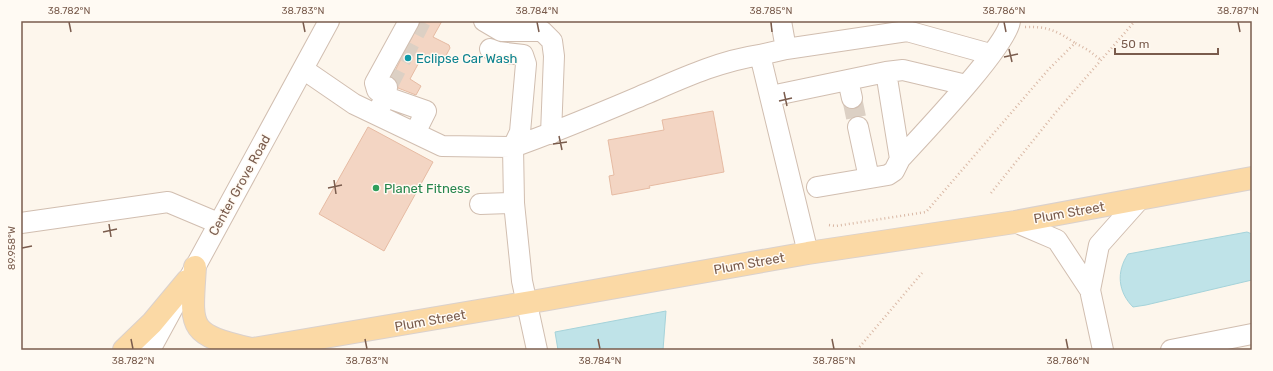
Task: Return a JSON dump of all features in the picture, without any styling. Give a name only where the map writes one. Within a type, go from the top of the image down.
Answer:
[{"type":"main road","name":"Plum Street","points":[[249,350],[302,345],[526,303],[808,253],[1015,222],[1252,178]]},
{"type":"main road","points":[[191,274],[192,305],[194,320],[198,329],[208,337],[249,350]]},
{"type":"main road","points":[[124,350],[152,323],[191,274]]},
{"type":"street","name":"Center Grove Road","points":[[150,350],[329,21]]},
{"type":"street","points":[[408,21],[375,83],[377,90],[386,92],[426,111],[415,133]]},
{"type":"street","points":[[484,21],[501,31],[542,32],[552,40],[554,56],[551,134]]},
{"type":"street","points":[[781,21],[786,49]]},
{"type":"street","points":[[817,187],[888,175],[894,171],[900,159],[966,85],[1010,25]]},
{"type":"street","points":[[303,69],[354,104],[442,146],[513,147],[551,134],[704,69],[738,59],[760,56],[786,49],[907,31],[990,54]]},
{"type":"street","points":[[490,49],[498,52],[523,55],[526,64],[520,132],[513,147],[514,203],[522,281],[537,350]]},
{"type":"street","points":[[760,56],[771,96],[808,253]]},
{"type":"street","points":[[771,96],[850,89],[886,72],[903,70],[966,85]]},
{"type":"street","points":[[886,72],[900,159]]},
{"type":"street","points":[[376,114],[386,92]]},
{"type":"street","points":[[858,127],[869,178]]},
{"type":"street","points":[[1090,290],[1099,245],[1140,200]]},
{"type":"street","points":[[21,223],[168,202],[218,223]]},
{"type":"street","points":[[480,204],[514,203]]},
{"type":"street","points":[[1015,222],[1057,240],[1090,290],[1104,350]]},
{"type":"street","points":[[1177,349],[1252,334]]},
{"type":"path","points":[[990,193],[1056,112],[1135,21]]},
{"type":"path","points":[[1010,25],[1042,26],[1061,34],[1088,50],[1101,60]]},
{"type":"path","points":[[829,225],[836,226],[926,212],[1048,70],[1075,43]]},
{"type":"path","points":[[857,350],[922,273]]},
{"type":"water","points":[[1247,232],[1252,234],[1252,280],[1133,307],[1124,295],[1120,282],[1120,275],[1124,261],[1128,254]]},
{"type":"water","points":[[666,311],[663,350],[558,350],[555,332]]},
{"type":"building","name":"Eclipse Car Wash","points":[[420,21],[442,21],[433,37],[449,45],[450,48],[442,63],[423,55],[410,79],[421,86],[416,95],[398,88],[397,82],[392,77]]},
{"type":"building","points":[[713,111],[724,172],[649,186],[650,188],[612,195],[609,176],[614,175],[608,140],[664,130],[662,120]]},
{"type":"building","name":"Planet Fitness","points":[[368,127],[433,162],[384,251],[319,214]]},
{"type":"tunnel","points":[[387,87],[421,21]]},
{"type":"tunnel","points":[[852,98],[858,127]]},
{"type":"place","name":"Eclipse Car Wash","points":[[408,58]]},
{"type":"place","name":"Planet Fitness","points":[[376,188]]}]
